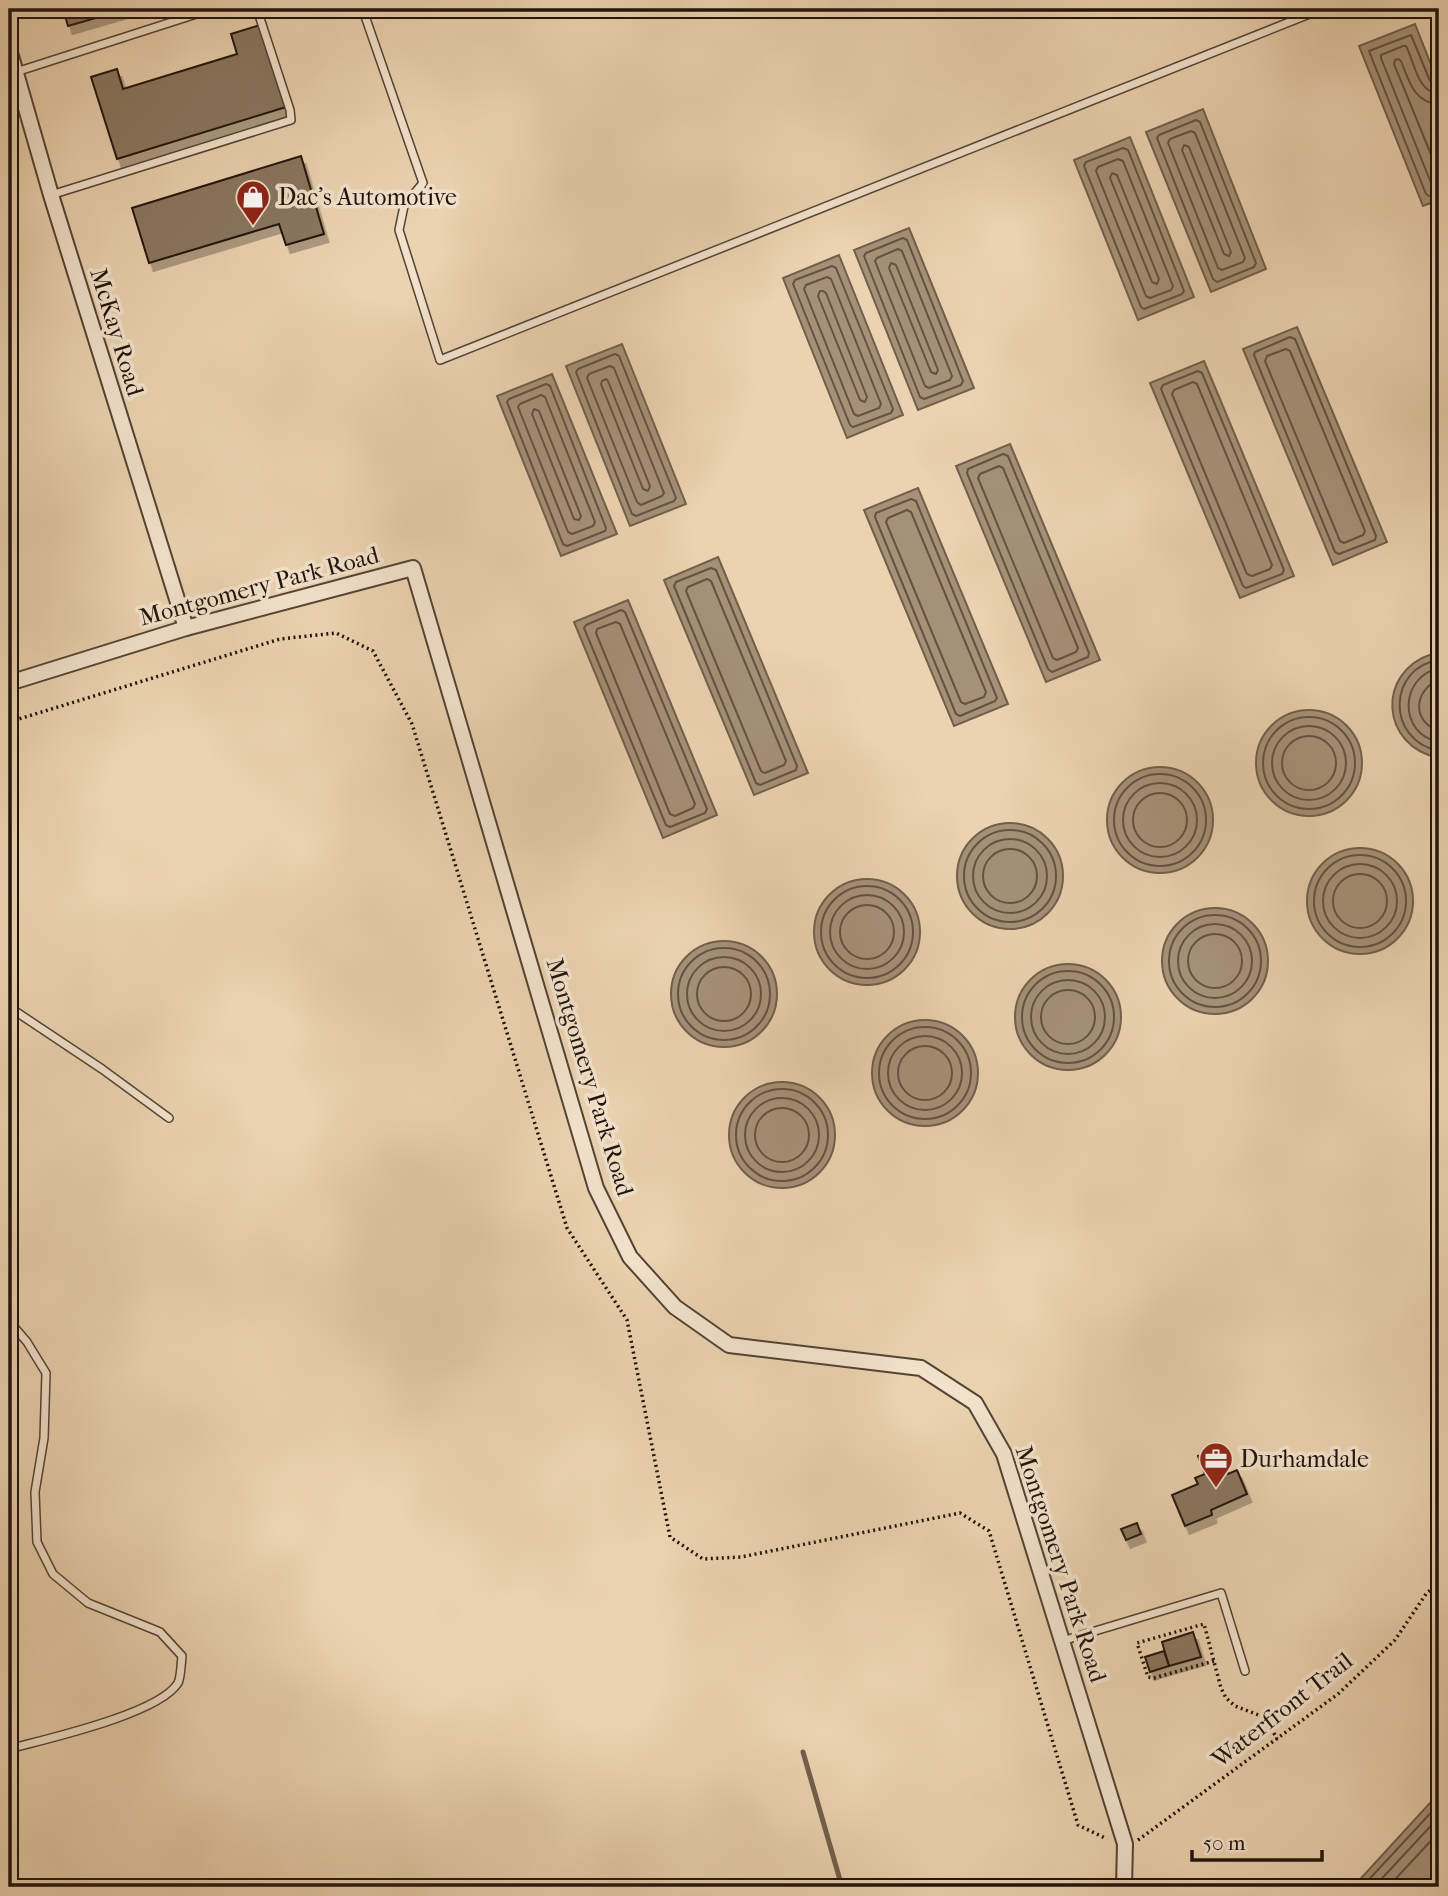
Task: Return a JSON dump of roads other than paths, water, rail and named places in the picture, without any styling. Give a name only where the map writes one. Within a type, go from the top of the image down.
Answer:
[{"type":"street","name":"McKay Road","points":[[9,49],[51,195],[186,628]]},
{"type":"street","name":"Montgomery Park Road","points":[[9,683],[186,628],[413,568],[596,1188],[630,1256],[674,1307],[729,1345],[921,1368],[975,1403],[1004,1454],[1125,1844],[1124,1887]]},
{"type":"lane","points":[[16,72],[212,9]]},
{"type":"lane","points":[[51,195],[291,120],[257,9]]},
{"type":"lane","points":[[365,9],[365,16],[423,183],[404,206],[399,230],[440,360],[1322,9]]},
{"type":"lane","points":[[9,1007],[169,1118]]},
{"type":"lane","points":[[9,1321],[27,1342],[47,1373],[44,1438],[35,1492],[37,1542],[53,1574],[88,1603],[160,1632],[182,1656],[178,1682],[158,1701],[103,1723],[9,1749]]},
{"type":"lane","points":[[1062,1641],[1221,1593],[1245,1671]]},
{"type":"water","points":[[1415,24],[1439,85],[1439,200],[1423,206],[1359,46]]},
{"type":"water","points":[[1203,109],[1266,269],[1211,292],[1146,132]]},
{"type":"water","points":[[1130,137],[1194,297],[1138,320],[1074,160]]},
{"type":"water","points":[[909,228],[974,388],[918,410],[854,250]]},
{"type":"water","points":[[839,255],[903,415],[847,438],[783,278]]},
{"type":"water","points":[[1297,327],[1387,542],[1333,565],[1243,349]]},
{"type":"water","points":[[622,344],[686,504],[630,526],[566,366]]},
{"type":"water","points":[[1204,361],[1294,576],[1240,598],[1150,383]]},
{"type":"water","points":[[552,374],[617,534],[561,556],[497,396]]},
{"type":"water","points":[[1010,444],[1100,660],[1046,682],[956,466]]},
{"type":"water","points":[[918,488],[1008,704],[954,726],[864,510]]},
{"type":"water","points":[[718,557],[808,773],[754,795],[664,580]]},
{"type":"water","points":[[628,600],[717,815],[663,838],[574,622]]},
{"type":"water","points":[[1439,653],[1439,758],[1419,751],[1405,739],[1396,725],[1392,708],[1394,692],[1401,676],[1414,663]]},
{"type":"water","points":[[1309,710],[1329,714],[1347,725],[1358,743],[1362,763],[1358,783],[1347,801],[1329,812],[1309,816],[1289,812],[1271,801],[1260,783],[1256,763],[1260,743],[1271,725],[1289,714]]},
{"type":"water","points":[[1160,767],[1180,771],[1198,782],[1209,800],[1213,820],[1209,840],[1198,858],[1180,869],[1160,873],[1140,869],[1122,858],[1111,840],[1107,820],[1111,800],[1122,782],[1140,771]]},
{"type":"water","points":[[1010,823],[1030,827],[1048,838],[1059,856],[1063,876],[1059,896],[1048,914],[1030,925],[1010,929],[990,925],[972,914],[961,896],[957,876],[961,856],[972,838],[990,827]]},
{"type":"water","points":[[1360,848],[1380,852],[1398,863],[1409,881],[1413,901],[1409,921],[1398,939],[1380,950],[1360,954],[1340,950],[1322,939],[1311,921],[1307,901],[1311,881],[1322,863],[1340,852]]},
{"type":"water","points":[[867,879],[887,883],[905,894],[916,912],[920,932],[916,952],[905,970],[887,981],[867,985],[847,981],[829,970],[818,952],[814,932],[818,912],[829,894],[847,883]]},
{"type":"water","points":[[1215,908],[1235,912],[1253,923],[1264,941],[1268,961],[1264,981],[1253,999],[1235,1010],[1215,1014],[1195,1010],[1177,999],[1166,981],[1162,961],[1166,941],[1177,923],[1195,912]]},
{"type":"water","points":[[724,941],[744,945],[762,956],[773,974],[777,994],[773,1014],[762,1032],[744,1043],[724,1047],[704,1043],[686,1032],[675,1014],[671,994],[675,974],[686,956],[704,945]]},
{"type":"water","points":[[1068,964],[1088,968],[1106,979],[1117,997],[1121,1017],[1117,1037],[1106,1055],[1088,1066],[1068,1070],[1048,1066],[1030,1055],[1019,1037],[1015,1017],[1019,997],[1030,979],[1048,968]]},
{"type":"water","points":[[925,1020],[945,1024],[963,1035],[974,1053],[978,1073],[974,1093],[963,1111],[945,1122],[925,1126],[905,1122],[887,1111],[876,1093],[872,1073],[876,1053],[887,1035],[905,1024]]},
{"type":"water","points":[[782,1082],[802,1086],[820,1097],[831,1115],[835,1135],[831,1155],[820,1173],[802,1184],[782,1188],[762,1184],[744,1173],[733,1155],[729,1135],[733,1115],[744,1097],[762,1086]]},
{"type":"water","points":[[1439,1793],[1439,1887],[1353,1887]]},
{"type":"waterway","points":[[803,1752],[842,1887]]},
{"type":"place","name":"Dac's Automotive","points":[[253,227]]},
{"type":"place","name":"Durhamdale","points":[[1216,1489]]}]
